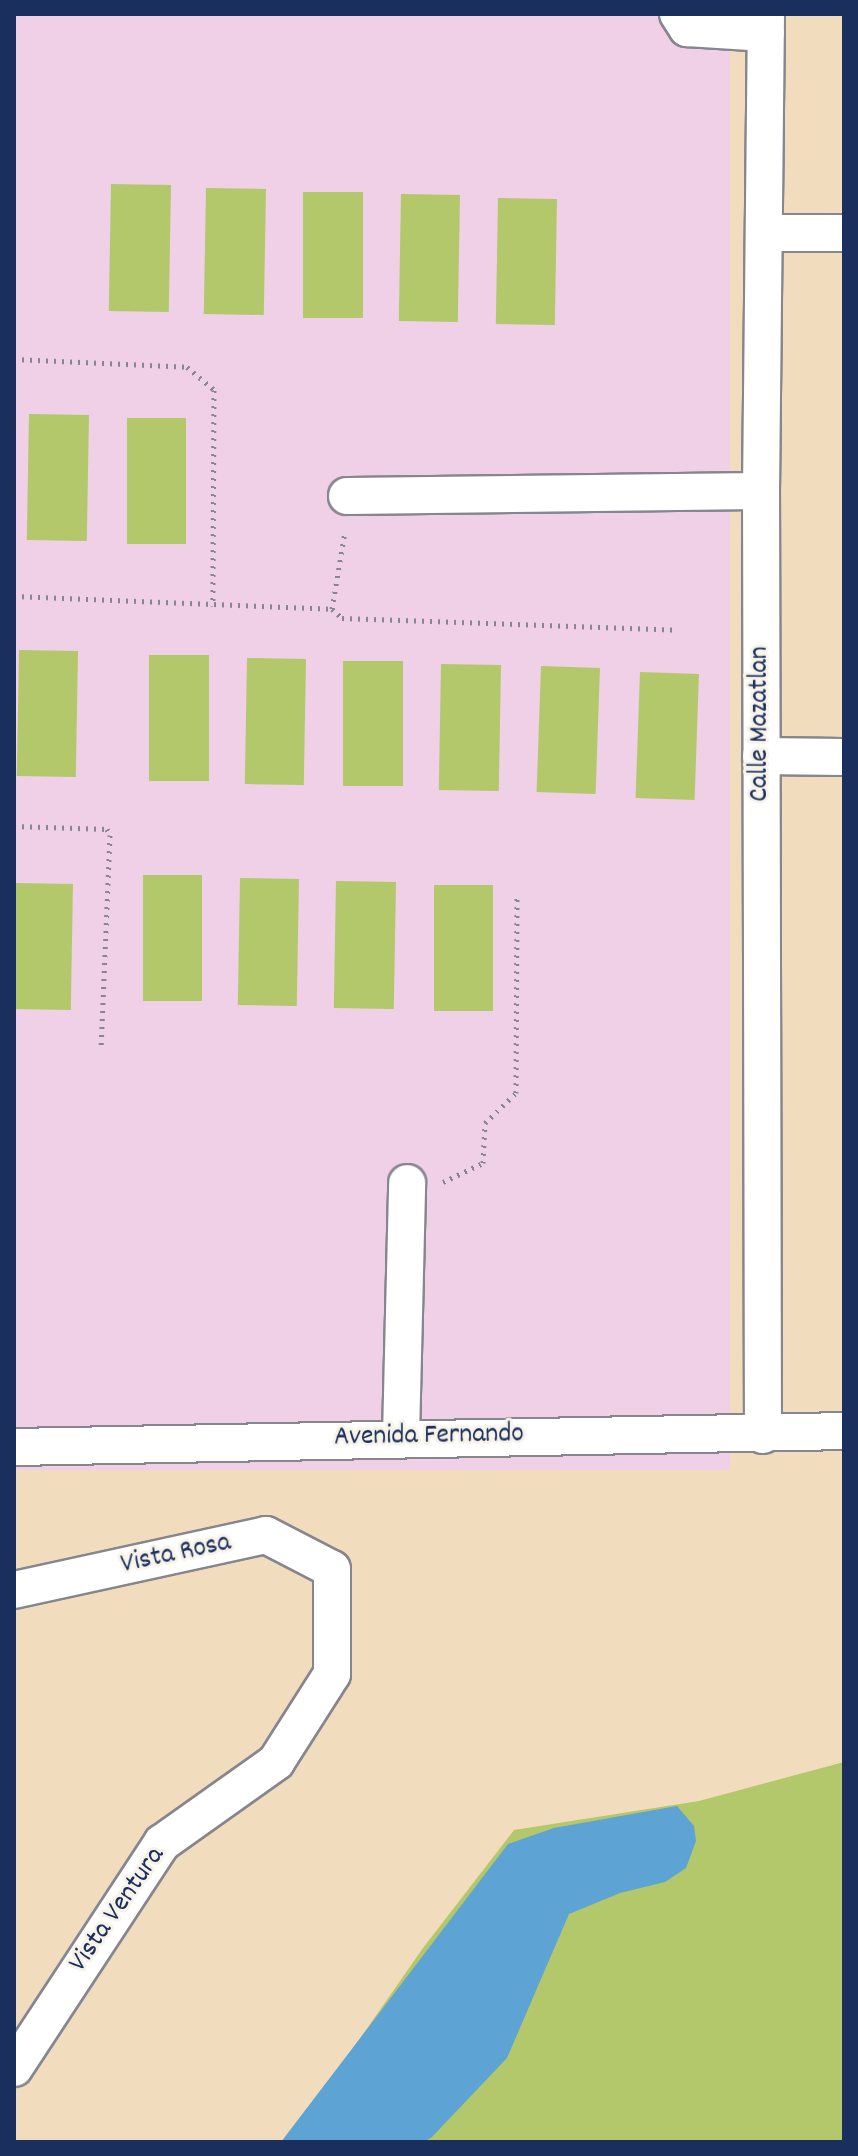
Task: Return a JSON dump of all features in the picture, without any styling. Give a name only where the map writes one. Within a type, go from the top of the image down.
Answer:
[{"type":"street","points":[[678,14],[687,28],[766,24]]},
{"type":"street","name":"Calle Mazatlan","points":[[763,1435],[761,491],[766,24]]},
{"type":"street","points":[[764,233],[844,233]]},
{"type":"street","points":[[349,496],[761,491]]},
{"type":"street","points":[[761,756],[844,757]]},
{"type":"street","points":[[401,1436],[407,1190]]},
{"type":"street","name":"Avenida Fernando","points":[[14,1447],[401,1436],[763,1435],[844,1431]]},
{"type":"street","name":"Vista Rosa","points":[[14,1590],[266,1535],[332,1569]]},
{"type":"street","name":"Vista Ventura","points":[[14,2068],[162,1843],[276,1762],[308,1712],[332,1674],[332,1569]]},
{"type":"path","points":[[14,359],[187,367],[214,390],[213,606]]},
{"type":"path","points":[[332,609],[349,496]]},
{"type":"path","points":[[14,596],[332,609],[342,618],[678,630]]},
{"type":"path","points":[[14,826],[107,829],[110,835],[101,1050]]},
{"type":"path","points":[[407,1190],[483,1163],[485,1123],[516,1093],[521,900],[517,896]]},
{"type":"shaded area","points":[[14,14],[730,14],[730,1470],[14,1470]]},
{"type":"green space","points":[[111,184],[171,185],[169,312],[109,311]]},
{"type":"green space","points":[[206,188],[266,189],[264,315],[204,314]]},
{"type":"green space","points":[[303,192],[363,192],[363,318],[303,318]]},
{"type":"green space","points":[[401,194],[460,195],[458,322],[399,321]]},
{"type":"green space","points":[[498,198],[557,199],[555,325],[496,324]]},
{"type":"green space","points":[[29,414],[89,415],[87,541],[27,540]]},
{"type":"green space","points":[[127,418],[186,418],[186,544],[127,544]]},
{"type":"green space","points":[[19,650],[78,651],[76,777],[17,776]]},
{"type":"green space","points":[[149,655],[209,655],[209,781],[149,781]]},
{"type":"green space","points":[[247,658],[306,659],[304,785],[245,784]]},
{"type":"green space","points":[[343,661],[403,661],[403,786],[343,786]]},
{"type":"green space","points":[[441,664],[501,665],[499,791],[439,790]]},
{"type":"green space","points":[[541,666],[600,668],[596,794],[537,792]]},
{"type":"green space","points":[[640,672],[699,674],[695,800],[636,798]]},
{"type":"green space","points":[[143,875],[202,875],[202,1001],[143,1001]]},
{"type":"green space","points":[[240,878],[299,879],[297,1006],[238,1005]]},
{"type":"green space","points":[[336,881],[396,882],[394,1009],[334,1008]]},
{"type":"green space","points":[[14,883],[73,884],[71,1010],[14,1009]]},
{"type":"green space","points":[[434,885],[493,885],[493,1011],[434,1011]]},
{"type":"green space","points":[[844,1762],[844,2142],[288,2142],[423,1948],[514,1830],[699,1801]]},
{"type":"water","points":[[677,1806],[694,1826],[696,1841],[686,1868],[665,1882],[620,1893],[569,1914],[507,2058],[431,2138],[423,2142],[281,2142],[508,1844],[554,1828]]}]
